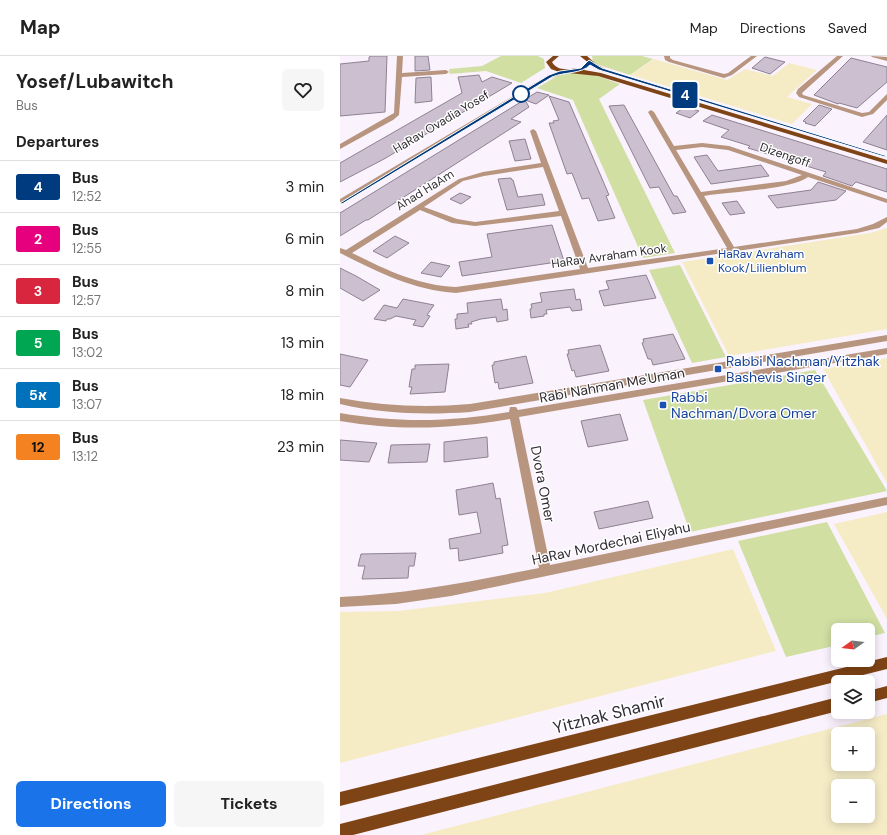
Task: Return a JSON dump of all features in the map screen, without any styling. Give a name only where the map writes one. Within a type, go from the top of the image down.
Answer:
[{"type":"main road","points":[[549,64],[556,56]]},
{"type":"main road","points":[[544,57],[555,69],[566,71],[586,67],[587,58]]},
{"type":"main road","points":[[587,58],[600,69],[887,156]]},
{"type":"main road","points":[[576,70],[599,74],[887,162]]},
{"type":"main road","name":"Yitzhak Shamir","points":[[340,799],[887,663]]},
{"type":"main road","points":[[875,695],[887,692]]},
{"type":"main road","points":[[340,831],[831,706]]},
{"type":"street","points":[[340,147],[395,116],[398,111],[400,56]]},
{"type":"street","points":[[667,57],[673,62],[717,75],[726,76],[754,56]]},
{"type":"street","points":[[840,56],[800,90],[800,95],[806,99],[855,114],[866,115],[872,112],[887,96]]},
{"type":"street","points":[[874,56],[887,59]]},
{"type":"street","name":"HaRav Ovadia Yosef","points":[[340,195],[543,74],[549,64]]},
{"type":"street","name":"HaRav Ovadia Yosef","points":[[340,202],[550,76],[566,71]]},
{"type":"street","points":[[399,75],[446,72]]},
{"type":"street","points":[[651,112],[732,250]]},
{"type":"street","points":[[533,131],[585,272]]},
{"type":"street","name":"Dizengoff","points":[[672,148],[702,145],[722,147],[887,201]]},
{"type":"street","name":"Ahad HaAm","points":[[344,251],[419,207],[453,184],[469,177],[546,164]]},
{"type":"street","points":[[699,194],[787,183],[800,179],[807,174]]},
{"type":"street","points":[[419,207],[455,221],[471,224],[490,224],[564,213]]},
{"type":"street","name":"HaRav Avraham Kook","points":[[344,251],[407,283],[438,290],[466,289],[862,230],[876,226],[887,219]]},
{"type":"street","name":"Rabi Nahman Me'Uman","points":[[340,401],[374,407],[423,411],[470,408],[887,338]]},
{"type":"street","name":"Rabi Nahman Me'Uman","points":[[340,417],[373,422],[419,425],[471,422],[514,416],[887,351]]},
{"type":"street","name":"Dvora Omer","points":[[512,402],[546,572]]},
{"type":"street","name":"HaRav Mordechai Eliyahu","points":[[340,602],[411,598],[451,591],[887,501]]},
{"type":"green space","points":[[501,56],[538,56],[544,59],[545,68],[521,83],[486,71],[450,74],[449,69],[482,66]]},
{"type":"green space","points":[[592,56],[642,56],[653,59],[630,75],[596,64],[593,62]]},
{"type":"green space","points":[[578,72],[592,74],[620,84],[599,99],[675,253],[643,258],[573,100],[537,88],[559,75]]},
{"type":"green space","points":[[680,265],[726,357],[692,363],[649,270]]},
{"type":"green space","points":[[815,370],[887,491],[690,532],[643,400]]},
{"type":"green space","points":[[827,522],[885,633],[875,635],[875,623],[831,623],[831,647],[786,657],[738,541]]},
{"type":"sand","points":[[654,59],[727,80],[745,69],[773,76],[789,63],[817,70],[787,97],[812,104],[792,124],[630,75]]},
{"type":"sand","points":[[887,228],[887,329],[729,356],[682,262],[870,233]]},
{"type":"sand","points":[[887,358],[887,483],[823,369]]},
{"type":"sand","points":[[887,512],[887,619],[834,524]]},
{"type":"sand","points":[[733,549],[776,651],[340,763],[340,612],[398,611],[545,593]]},
{"type":"sand","points":[[887,714],[887,835],[421,835],[831,729],[831,771],[875,771],[875,727],[837,727],[868,719],[875,719],[875,717]]},
{"type":"building","points":[[387,56],[385,112],[340,116],[340,64],[369,61],[369,57]]},
{"type":"building","points":[[415,56],[428,56],[430,70],[415,71]]},
{"type":"building","points":[[765,57],[785,62],[770,74],[752,68]]},
{"type":"building","points":[[851,58],[887,67],[887,82],[857,108],[838,104],[814,95]]},
{"type":"building","points":[[479,75],[482,82],[492,77],[512,83],[384,159],[340,182],[340,163],[462,93],[458,77]]},
{"type":"building","points":[[431,77],[432,101],[415,103],[416,78]]},
{"type":"building","points":[[537,92],[549,95],[536,104],[525,100],[529,107],[511,119],[521,122],[368,220],[340,236],[340,213]]},
{"type":"building","points":[[549,96],[569,102],[609,195],[606,196],[615,218],[598,221],[589,198],[582,199],[572,173],[567,174],[549,123],[554,123],[553,121],[559,120]]},
{"type":"building","points":[[624,105],[674,196],[677,196],[686,212],[673,214],[659,187],[650,188],[609,106]]},
{"type":"building","points":[[819,105],[832,109],[815,126],[805,123],[806,122],[803,121]]},
{"type":"building","points":[[685,107],[699,111],[690,118],[676,113]]},
{"type":"building","points":[[712,115],[887,169],[887,192],[856,182],[852,186],[823,176],[826,172],[748,148],[750,146],[721,137],[729,130],[703,121]]},
{"type":"building","points":[[887,115],[887,150],[863,142]]},
{"type":"building","points":[[525,139],[531,159],[515,161],[509,141]]},
{"type":"building","points":[[707,155],[718,171],[761,165],[769,176],[711,184],[694,157]]},
{"type":"building","points":[[511,178],[518,197],[542,194],[545,205],[507,210],[498,179]]},
{"type":"building","points":[[818,182],[846,191],[836,200],[777,208],[768,196],[811,190]]},
{"type":"building","points":[[460,193],[471,197],[461,204],[450,199]]},
{"type":"building","points":[[737,201],[745,213],[730,215],[722,203]]},
{"type":"building","points":[[552,225],[564,261],[462,276],[459,262],[492,257],[487,234]]},
{"type":"building","points":[[395,236],[409,243],[387,258],[373,251]]},
{"type":"building","points":[[431,262],[450,266],[441,277],[421,273]]},
{"type":"building","points":[[340,268],[380,290],[363,301],[340,288]]},
{"type":"building","points":[[646,275],[656,298],[604,306],[599,291],[609,289],[606,281]]},
{"type":"building","points":[[574,289],[576,300],[580,299],[582,310],[572,311],[570,307],[546,310],[547,314],[544,314],[544,316],[531,318],[531,304],[542,302],[540,293]]},
{"type":"building","points":[[403,299],[434,305],[427,315],[430,316],[423,327],[413,325],[416,320],[396,316],[387,319],[386,321],[374,319],[384,305],[397,308]]},
{"type":"building","points":[[501,299],[503,310],[507,309],[508,320],[497,322],[496,317],[481,319],[471,322],[472,324],[468,324],[469,327],[456,329],[455,319],[457,319],[457,314],[468,313],[467,303]]},
{"type":"building","points":[[673,334],[685,359],[653,365],[651,359],[648,359],[642,343],[644,342],[643,339]]},
{"type":"building","points":[[600,345],[609,371],[576,377],[574,370],[572,371],[567,354],[569,354],[568,350]]},
{"type":"building","points":[[340,354],[368,360],[350,387],[340,385]]},
{"type":"building","points":[[526,356],[533,383],[499,389],[498,382],[495,383],[492,365],[494,365],[494,362]]},
{"type":"building","points":[[449,364],[445,392],[410,394],[412,387],[409,387],[412,369],[415,369],[415,365]]},
{"type":"building","points":[[620,414],[628,440],[588,447],[581,421]]},
{"type":"building","points":[[487,437],[488,457],[444,462],[444,442]]},
{"type":"building","points":[[340,440],[377,443],[369,462],[340,460]]},
{"type":"building","points":[[430,444],[427,462],[388,463],[391,445]]},
{"type":"building","points":[[493,483],[496,499],[500,498],[508,545],[502,546],[503,553],[459,561],[458,548],[450,549],[449,539],[481,533],[477,512],[459,515],[456,490]]},
{"type":"building","points":[[648,501],[653,518],[599,529],[594,512]]},
{"type":"building","points":[[416,553],[414,566],[409,566],[408,578],[362,579],[365,566],[358,566],[361,554]]},
{"type":"bus line","name":"4","points":[[340,203],[550,76],[560,72],[575,71],[585,68],[589,62],[593,66],[600,69],[887,156]]},
{"type":"place","name":"HaRav Avraham Kook/Lilienblum","points":[[710,261]]},
{"type":"place","name":"Rabbi Nachman/Yitzhak Bashevis Singer","points":[[718,369]]},
{"type":"place","name":"Rabbi Nachman/Dvora Omer","points":[[663,405]]}]
